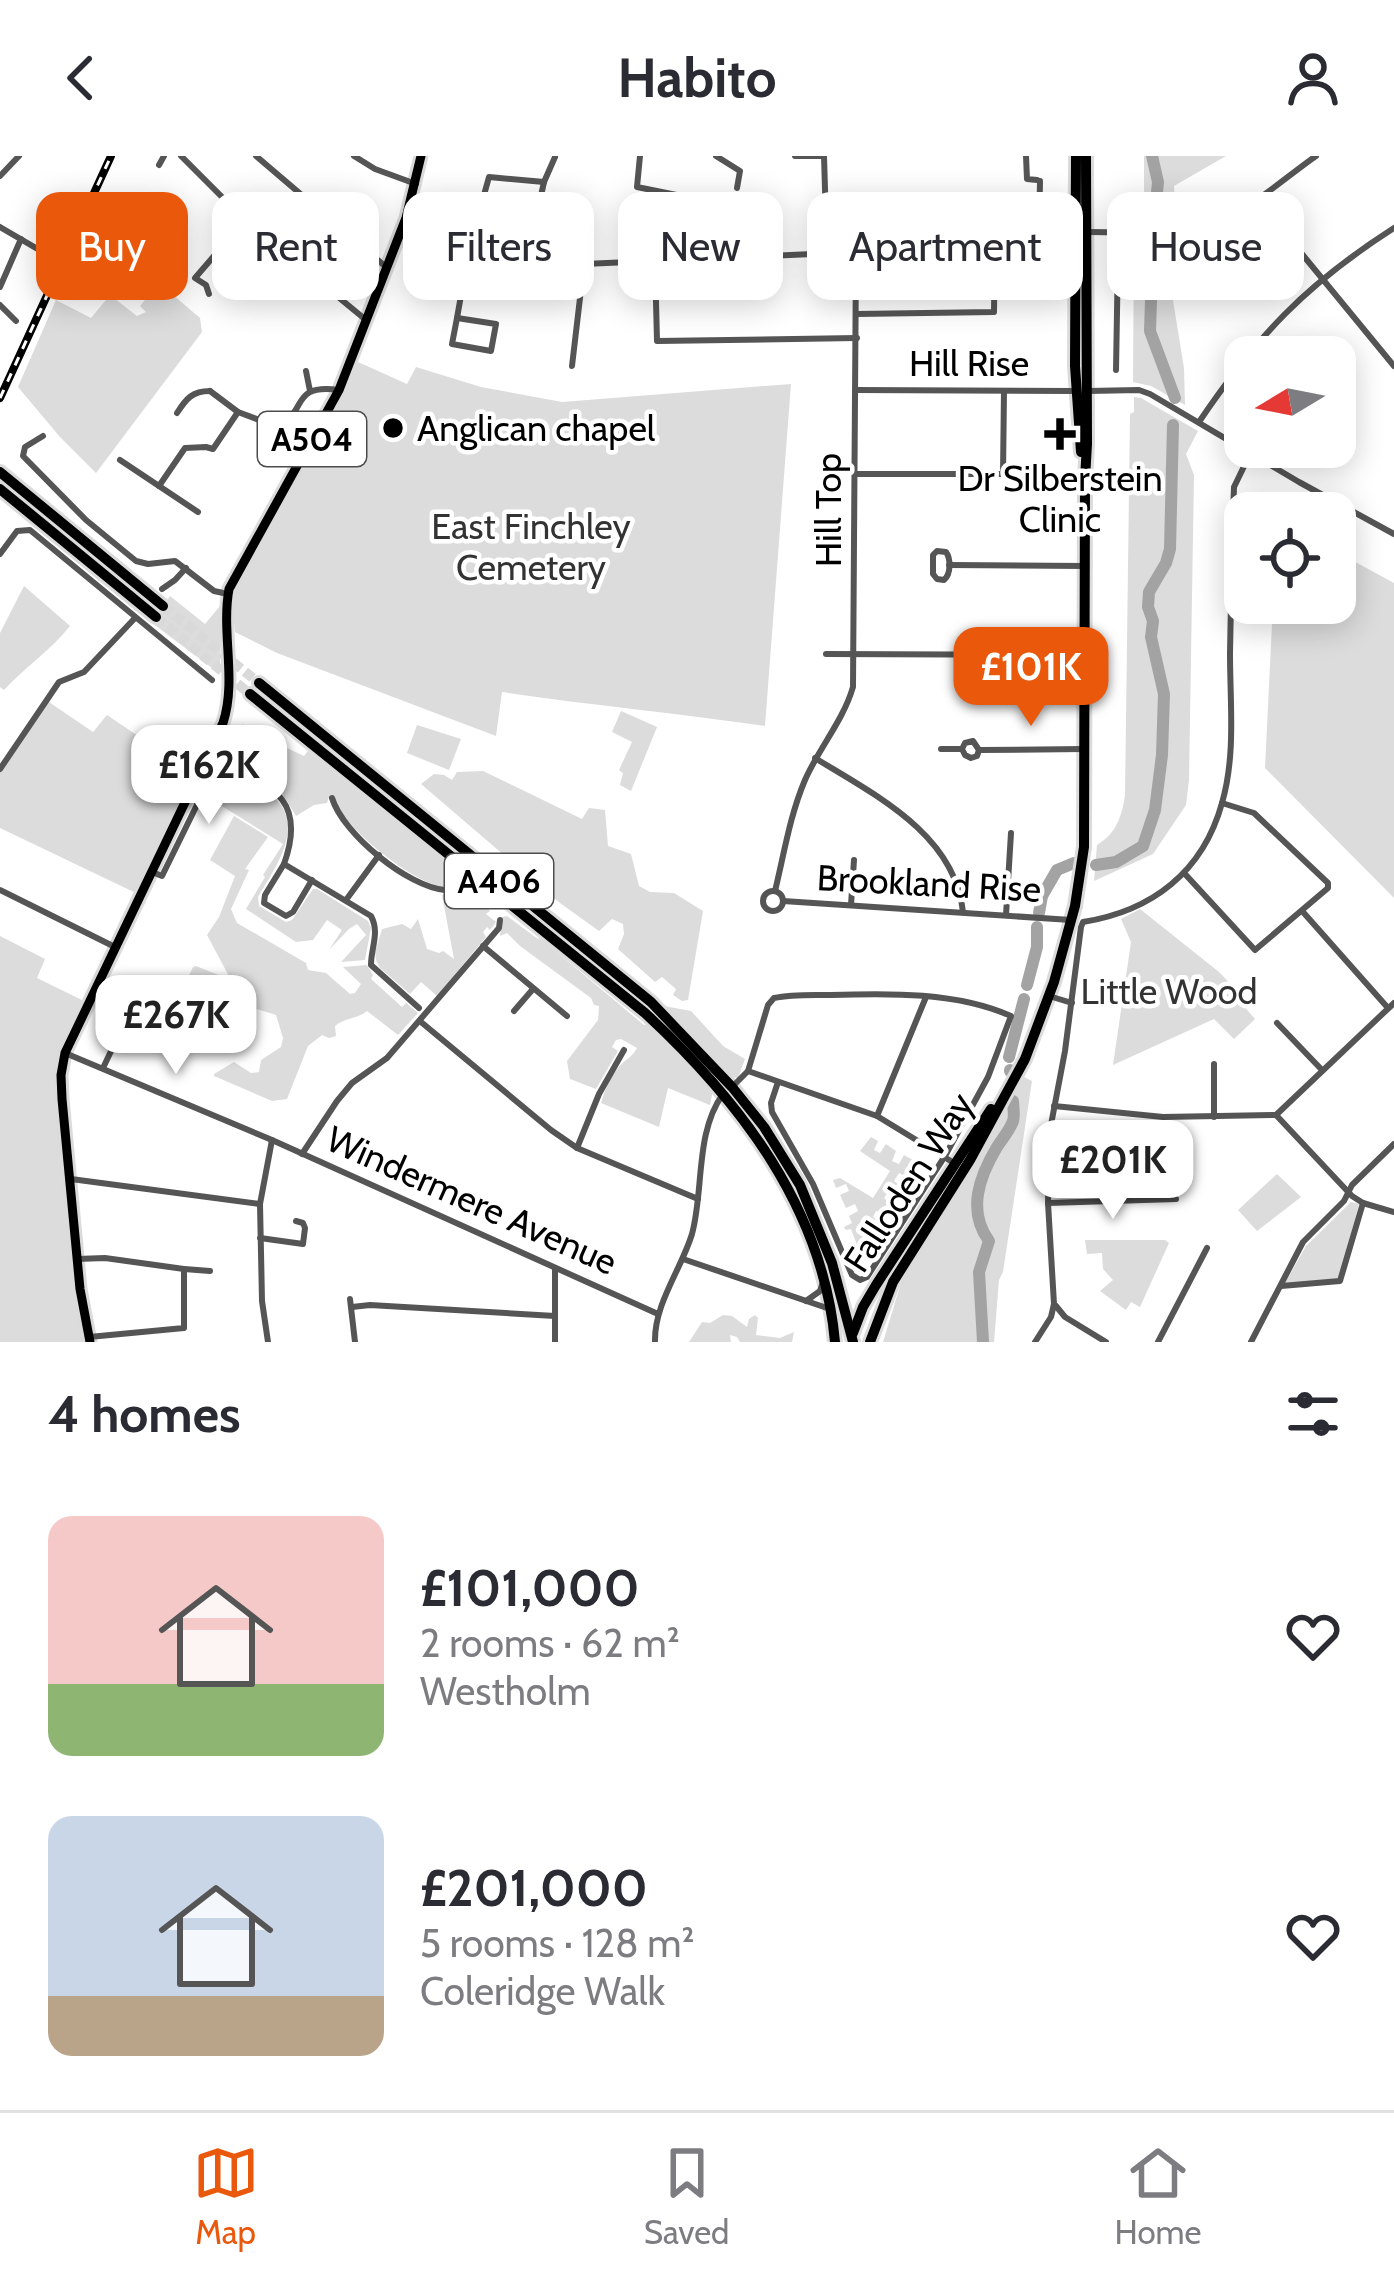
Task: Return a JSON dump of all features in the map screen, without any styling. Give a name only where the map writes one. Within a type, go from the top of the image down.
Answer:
[{"type":"highway","points":[[1076,156],[1078,192]]},
{"type":"highway","points":[[1083,194],[1086,156]]},
{"type":"highway","name":"Falloden Way","points":[[852,1341],[863,1306],[1025,1059],[1077,921],[1084,749],[1080,300]]},
{"type":"highway","points":[[0,472],[159,611],[0,489]]},
{"type":"highway","name":"A406","points":[[254,689],[651,1002],[764,1127],[800,1185],[824,1239],[852,1341]]},
{"type":"highway","name":"A406","points":[[728,1090],[775,1163],[805,1224],[824,1279],[835,1342]]},
{"type":"highway","name":"Falloden Way","points":[[870,1342],[893,1282],[954,1163]]},
{"type":"highway","points":[[837,1281],[857,1292],[876,1285]]},
{"type":"main road","name":"A504","points":[[89,1340],[62,1099],[65,1053],[214,757],[228,703],[228,593],[339,390],[400,232],[421,156]]},
{"type":"street","points":[[0,176],[19,156]]},
{"type":"street","points":[[158,165],[164,156]]},
{"type":"street","points":[[181,156],[216,192]]},
{"type":"street","points":[[256,156],[387,268]]},
{"type":"street","points":[[354,156],[374,169],[416,184]]},
{"type":"street","points":[[640,156],[637,187],[662,192]]},
{"type":"street","points":[[716,156],[740,171],[737,188]]},
{"type":"street","points":[[795,156],[824,156],[825,192]]},
{"type":"street","points":[[1026,156],[1027,179],[1039,180],[1039,192]]},
{"type":"street","points":[[1265,192],[1316,156]]},
{"type":"street","points":[[542,192],[555,157]]},
{"type":"street","points":[[485,192],[489,177],[544,182]]},
{"type":"street","points":[[0,227],[36,247]]},
{"type":"street","points":[[1262,336],[1321,278],[1394,229]]},
{"type":"street","points":[[0,287],[21,239]]},
{"type":"street","points":[[1304,257],[1394,366]]},
{"type":"street","points":[[209,294],[206,284],[195,278],[212,258]]},
{"type":"street","points":[[342,300],[366,320]]},
{"type":"street","points":[[457,318],[496,324],[491,351],[452,344],[460,300]]},
{"type":"street","points":[[572,366],[580,300]]},
{"type":"street","points":[[656,300],[657,341],[857,338]]},
{"type":"street","name":"Hill Top","points":[[815,758],[853,687],[856,300]]},
{"type":"street","points":[[856,314],[994,311],[994,300]]},
{"type":"street","points":[[1116,370],[1117,300]]},
{"type":"street","points":[[0,305],[16,321]]},
{"type":"street","points":[[307,370],[310,391]]},
{"type":"street","points":[[209,392],[216,382]]},
{"type":"street","name":"Hill Rise","points":[[855,390],[1081,391],[1116,386],[1150,394],[1224,437]]},
{"type":"street","points":[[1198,422],[1224,386]]},
{"type":"street","points":[[177,413],[188,396],[209,392],[238,412],[279,425],[289,421],[310,391],[339,390]]},
{"type":"street","points":[[1003,474],[1004,390]]},
{"type":"street","points":[[159,486],[185,448],[213,449],[238,412]]},
{"type":"street","points":[[43,436],[25,446],[22,456],[86,520],[136,561],[178,562],[214,591],[228,593]]},
{"type":"street","points":[[120,460],[198,512]]},
{"type":"street","points":[[1035,1342],[1052,1317],[1054,1304],[1048,1156],[1072,1003],[1077,921],[1111,916],[1162,893],[1185,874],[1222,803],[1230,749],[1234,487],[1243,468]]},
{"type":"street","name":"Hill Rise","points":[[1277,468],[1394,534]]},
{"type":"street","points":[[855,474],[1022,475]]},
{"type":"street","points":[[0,554],[17,531],[30,530],[212,680]]},
{"type":"street","points":[[946,552],[949,565],[946,578],[937,579],[933,555],[946,552]]},
{"type":"street","points":[[949,565],[1084,566]]},
{"type":"street","points":[[162,589],[186,568]]},
{"type":"street","points":[[0,769],[59,682],[84,672],[135,618]]},
{"type":"street","points":[[826,654],[1084,655]]},
{"type":"street","points":[[940,749],[962,749],[965,742],[973,741],[979,750],[1084,749]]},
{"type":"street","points":[[214,757],[274,790],[293,820],[284,863],[264,903],[286,916],[312,880]]},
{"type":"street","points":[[815,758],[874,795],[931,840],[956,876],[963,912]]},
{"type":"street","name":"Brookland Rise","points":[[775,891],[797,800],[815,758]]},
{"type":"street","points":[[332,798],[353,833],[379,855],[408,877],[446,890]]},
{"type":"street","points":[[1185,874],[1255,950],[1328,888],[1254,813],[1222,803]]},
{"type":"street","points":[[1006,915],[1011,833]]},
{"type":"street","points":[[346,900],[379,855]]},
{"type":"street","points":[[850,905],[854,860]]},
{"type":"street","points":[[284,863],[370,916],[376,925],[370,965],[419,1008]]},
{"type":"street","points":[[0,890],[117,947]]},
{"type":"street","name":"Brookland Rise","points":[[775,891],[764,895],[765,907],[776,910],[783,901]]},
{"type":"street","name":"Brookland Rise","points":[[775,891],[783,901]]},
{"type":"street","name":"Brookland Rise","points":[[783,901],[1077,921]]},
{"type":"street","points":[[1054,1106],[1151,1116],[1276,1114],[1391,1005],[1303,911]]},
{"type":"street","points":[[302,1154],[352,1083],[387,1058],[421,1022],[499,928],[500,920]]},
{"type":"street","points":[[483,946],[567,1016]]},
{"type":"street","points":[[514,1011],[532,989]]},
{"type":"street","points":[[1048,996],[1072,1003]]},
{"type":"street","points":[[877,1116],[926,997]]},
{"type":"street","points":[[655,1342],[658,1314],[696,1216],[716,1105],[748,1071],[774,998],[926,997],[992,1008],[1011,1016],[954,1163],[860,1280],[848,1266],[814,1186],[772,1112],[778,1082]]},
{"type":"street","points":[[421,1022],[578,1148],[698,1199]]},
{"type":"street","points":[[1277,1023],[1322,1070]]},
{"type":"street","points":[[103,1068],[122,1028],[165,1048]]},
{"type":"street","points":[[578,1148],[599,1093],[624,1050]]},
{"type":"street","name":"Windermere Avenue","points":[[65,1053],[272,1140],[658,1314]]},
{"type":"street","points":[[1214,1064],[1214,1118]]},
{"type":"street","points":[[748,1071],[877,1116],[954,1163]]},
{"type":"street","points":[[1276,1114],[1363,1203],[1394,1212]]},
{"type":"street","points":[[268,1342],[262,1301],[260,1204],[272,1140]]},
{"type":"street","points":[[1251,1342],[1303,1242],[1394,1144]]},
{"type":"street","points":[[71,1179],[260,1204]]},
{"type":"street","points":[[1048,1203],[1176,1198]]},
{"type":"street","points":[[1280,1286],[1340,1281],[1363,1203]]},
{"type":"street","points":[[260,1238],[303,1244],[305,1228],[296,1221]]},
{"type":"street","points":[[1158,1342],[1207,1248]]},
{"type":"street","points":[[77,1259],[209,1271]]},
{"type":"street","points":[[683,1259],[831,1309]]},
{"type":"street","points":[[555,1267],[555,1342]]},
{"type":"street","points":[[184,1269],[184,1342]]},
{"type":"street","points":[[806,1301],[820,1291],[824,1279]]},
{"type":"street","points":[[355,1342],[351,1303],[555,1316]]},
{"type":"street","points":[[1054,1304],[1065,1317],[1106,1342]]},
{"type":"street","points":[[1052,1317],[1065,1317]]},
{"type":"street","points":[[89,1340],[184,1328]]},
{"type":"green space","points":[[1144,156],[1226,156],[1174,186],[1174,192],[1144,192]]},
{"type":"green space","points":[[56,300],[91,318],[106,300],[116,300],[137,316],[146,312],[140,306],[145,300],[179,300],[200,318],[202,332],[96,473],[18,387]]},
{"type":"green space","points":[[1134,300],[1173,300],[1185,405],[1151,386],[1133,382]]},
{"type":"green space","name":"East Finchley Cemetery","points":[[358,362],[407,384],[416,367],[481,387],[562,402],[791,384],[765,726],[502,692],[496,736],[277,653],[235,632],[236,587]]},
{"type":"green space","points":[[1134,397],[1198,431],[1186,454],[1194,475],[1189,780],[1186,805],[1153,854],[1094,881],[1097,845],[1117,824],[1125,795],[1130,414]]},
{"type":"green space","points":[[1356,562],[1394,583],[1394,898],[1265,768],[1272,624],[1356,624]]},
{"type":"green space","points":[[24,586],[70,626],[4,690],[0,687],[0,633]]},
{"type":"green space","points":[[170,596],[205,624],[220,606],[220,674],[152,623]]},
{"type":"green space","points":[[46,700],[93,732],[107,715],[141,738],[133,758],[169,789],[186,795],[140,895],[0,828],[0,769]]},
{"type":"green space","points":[[621,711],[657,727],[631,791],[620,785],[623,773],[619,770],[632,742],[612,732]]},
{"type":"green space","points":[[242,724],[304,756],[308,751],[444,860],[490,911],[486,914],[496,922],[483,932],[486,937],[437,996],[421,982],[410,994],[380,968],[375,952],[382,929],[402,924],[411,929],[418,919],[427,949],[443,951],[454,959],[442,895],[446,887],[417,877],[381,852],[350,823],[334,796],[296,816],[280,790],[219,755],[221,749],[242,740]]},
{"type":"green space","points":[[417,725],[461,739],[449,770],[407,753]]},
{"type":"green space","points":[[220,766],[271,795],[287,819],[285,846],[258,897],[259,906],[286,922],[317,889],[368,921],[365,960],[341,962],[366,935],[357,924],[329,950],[342,930],[327,920],[313,940],[296,942],[246,909],[283,844],[206,796]]},
{"type":"green space","points":[[483,771],[582,819],[589,808],[605,810],[608,846],[631,854],[639,886],[650,892],[674,893],[703,911],[688,1000],[673,995],[676,989],[662,977],[655,982],[618,949],[623,924],[612,919],[599,931],[421,784],[434,774],[452,780],[457,772]]},
{"type":"green space","points":[[234,816],[268,837],[245,869],[249,870],[231,909],[237,923],[306,963],[308,970],[326,973],[350,994],[361,984],[343,967],[367,965],[371,979],[402,1007],[406,1003],[418,1013],[398,1035],[367,1011],[339,1023],[336,1036],[322,1035],[308,1046],[287,1099],[272,1101],[214,1076],[234,1062],[251,1073],[259,1072],[261,1060],[281,1047],[276,1015],[257,1009],[244,1027],[216,1044],[190,1021],[190,1014],[202,1009],[201,1002],[181,992],[196,966],[231,980],[207,935],[235,876],[210,860]]},
{"type":"green space","name":"Little Wood","points":[[1140,909],[1219,972],[1246,1000],[1242,1004],[1255,1019],[1234,1039],[1214,1019],[1113,1065],[1131,942],[1121,919]]},
{"type":"green space","points":[[507,916],[644,1025],[649,1024],[713,1090],[710,1105],[668,1088],[659,1127],[601,1103],[612,1076],[637,1048],[621,1039],[612,1047],[618,1051],[596,1089],[570,1079],[567,1061],[598,1020],[599,1006],[507,933],[500,936],[502,917]]},
{"type":"green space","points":[[0,936],[45,959],[37,978],[88,1003],[61,1075],[90,1342],[0,1342]]},
{"type":"green space","points":[[664,1006],[691,1011],[723,1046],[745,1059],[738,1078],[729,1077]]},
{"type":"green space","points":[[1024,1077],[1032,1081],[999,1280],[994,1342],[883,1342],[901,1283],[930,1228]]},
{"type":"green space","points":[[871,1137],[878,1141],[874,1150],[880,1153],[886,1144],[896,1151],[892,1161],[899,1164],[904,1155],[920,1164],[908,1178],[899,1173],[894,1181],[903,1187],[896,1197],[888,1192],[884,1198],[892,1205],[885,1215],[876,1211],[873,1217],[882,1223],[860,1253],[851,1229],[844,1227],[858,1211],[855,1204],[846,1208],[840,1195],[849,1191],[846,1184],[836,1188],[833,1180],[840,1178],[873,1198],[890,1171],[860,1151]]},
{"type":"green space","points":[[1277,1174],[1301,1197],[1257,1231],[1238,1210]]},
{"type":"green space","points":[[1351,1202],[1359,1204],[1339,1280],[1285,1283],[1306,1246]]},
{"type":"green space","points":[[1085,1240],[1169,1243],[1140,1307],[1131,1302],[1126,1310],[1100,1291],[1113,1280],[1103,1269],[1102,1253],[1087,1254]]},
{"type":"green space","points":[[723,1315],[747,1327],[755,1315],[756,1335],[780,1338],[794,1332],[792,1342],[740,1342],[730,1335],[731,1342],[689,1342],[702,1322]]},
{"type":"waterway","points":[[1152,156],[1157,192]]},
{"type":"waterway","points":[[1151,300],[1150,331],[1175,398]]},
{"type":"waterway","points":[[1096,865],[1116,862],[1143,846],[1155,810],[1164,694],[1148,607],[1149,592],[1170,549],[1173,425]]},
{"type":"waterway","points":[[1039,913],[1042,896],[1057,870],[1074,863]]},
{"type":"waterway","points":[[1027,985],[1037,927]]},
{"type":"waterway","points":[[1009,1057],[1024,999]]},
{"type":"waterway","points":[[983,1342],[979,1272],[989,1241],[978,1218],[978,1194],[991,1158],[1013,1121],[1013,1101]]},
{"type":"tunnel","points":[[163,606],[259,683]]},
{"type":"tunnel","points":[[156,617],[250,694]]},
{"type":"railway","points":[[0,398],[111,156]]},
{"type":"place","name":"Anglican chapel","points":[[393,428]]},
{"type":"place","name":"Dr Silberstein Clinic","points":[[1060,434]]}]
